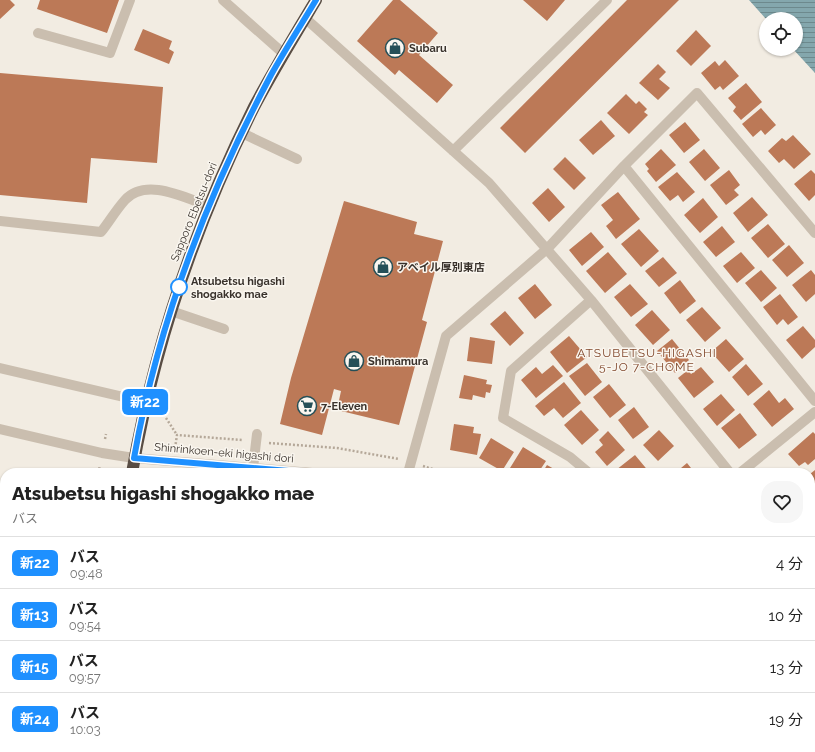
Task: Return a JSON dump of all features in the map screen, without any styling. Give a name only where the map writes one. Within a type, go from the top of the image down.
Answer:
[{"type":"highway","name":"Sapporo Ebetsu-dori","points":[[133,468],[145,402],[171,311],[209,206],[242,133],[284,54],[316,0]]},
{"type":"street","points":[[38,33],[110,53],[130,0]]},
{"type":"street","points":[[223,0],[284,54]]},
{"type":"street","points":[[454,151],[607,0]]},
{"type":"street","points":[[305,18],[489,183],[548,248],[726,468]]},
{"type":"street","points":[[409,468],[446,336],[548,248],[624,166],[697,93],[815,233]]},
{"type":"street","points":[[242,133],[297,158]]},
{"type":"street","points":[[624,166],[815,401]]},
{"type":"street","points":[[0,221],[101,232],[126,199],[137,191],[160,189],[209,206]]},
{"type":"street","points":[[583,468],[570,458],[503,418],[512,371],[591,300]]},
{"type":"street","points":[[171,311],[224,330]]},
{"type":"street","points":[[0,368],[145,402]]},
{"type":"street","points":[[746,468],[815,412]]},
{"type":"street","name":"Shinrinkoen-eki higashi dori","points":[[0,429],[102,453],[211,468]]},
{"type":"street","points":[[253,468],[256,438]]},
{"type":"path","points":[[166,418],[177,435],[176,443]]},
{"type":"path","points":[[177,435],[256,438],[337,448],[392,456],[430,468]]},
{"type":"water","points":[[749,0],[815,0],[815,73],[799,56],[803,56],[803,12],[760,12]]},
{"type":"building","points":[[0,0],[10,0],[15,5],[0,19]]},
{"type":"building","points":[[40,0],[119,0],[107,33],[37,9]]},
{"type":"building","name":"Subaru","points":[[393,0],[400,0],[438,33],[419,55],[453,85],[437,103],[399,70],[395,75],[357,41]]},
{"type":"building","points":[[523,0],[565,0],[547,21]]},
{"type":"building","points":[[627,0],[679,0],[525,153],[500,128]]},
{"type":"building","points":[[143,29],[172,41],[169,49],[174,52],[169,64],[134,50]]},
{"type":"building","points":[[696,30],[711,46],[691,66],[676,51]]},
{"type":"building","points":[[725,60],[739,76],[723,90],[720,86],[715,90],[701,73],[715,61],[719,66]]},
{"type":"building","points":[[658,64],[666,72],[659,79],[670,88],[658,100],[639,83]]},
{"type":"building","points":[[0,73],[163,87],[157,163],[91,158],[87,203],[0,195]]},
{"type":"building","points":[[746,83],[762,102],[741,120],[733,111],[736,107],[728,98]]},
{"type":"building","points":[[626,94],[636,104],[639,101],[647,109],[644,112],[648,115],[629,134],[607,113]]},
{"type":"building","points":[[761,108],[776,125],[765,135],[761,130],[753,137],[742,124]]},
{"type":"building","points":[[601,120],[615,136],[593,155],[579,140]]},
{"type":"building","points":[[685,122],[700,140],[684,153],[669,135]]},
{"type":"building","points":[[793,135],[811,154],[794,169],[784,159],[779,163],[768,151],[782,138],[786,141]]},
{"type":"building","points":[[661,149],[676,165],[656,182],[647,171],[649,169],[645,164]]},
{"type":"building","points":[[704,149],[720,168],[705,181],[689,162]]},
{"type":"building","points":[[565,157],[586,178],[574,190],[553,169]]},
{"type":"building","points":[[729,170],[740,185],[734,190],[739,195],[726,205],[710,185]]},
{"type":"building","points":[[811,170],[815,174],[815,195],[809,201],[794,184]]},
{"type":"building","points":[[677,172],[695,192],[683,202],[678,195],[670,201],[658,187]]},
{"type":"building","points":[[548,188],[565,207],[549,222],[532,203]]},
{"type":"building","points":[[618,192],[640,219],[616,239],[606,226],[613,220],[601,205]]},
{"type":"building","points":[[752,197],[768,215],[748,232],[733,213]]},
{"type":"building","points":[[703,198],[718,217],[700,233],[684,215]]},
{"type":"building","points":[[344,201],[417,222],[414,234],[443,241],[422,320],[427,322],[399,425],[337,410],[341,391],[334,389],[322,435],[280,424],[291,378]]},
{"type":"building","points":[[768,224],[785,244],[768,258],[751,238]]},
{"type":"building","points":[[722,226],[735,242],[716,257],[703,242]]},
{"type":"building","points":[[639,229],[659,251],[641,267],[621,244]]},
{"type":"building","points":[[591,232],[604,247],[582,266],[569,250]]},
{"type":"building","points":[[789,245],[804,263],[787,277],[772,260]]},
{"type":"building","points":[[608,252],[627,274],[605,293],[586,271]]},
{"type":"building","points":[[741,252],[755,268],[737,283],[723,266]]},
{"type":"building","points":[[663,257],[677,273],[659,287],[645,271]]},
{"type":"building","points":[[761,270],[777,288],[761,302],[745,283]]},
{"type":"building","points":[[811,270],[815,275],[815,294],[806,302],[792,285]]},
{"type":"building","points":[[680,280],[696,301],[680,314],[664,293]]},
{"type":"building","points":[[535,284],[552,305],[535,319],[518,298]]},
{"type":"building","points":[[630,284],[648,304],[631,317],[614,297]]},
{"type":"building","points":[[780,294],[798,317],[788,325],[783,319],[777,325],[763,307]]},
{"type":"building","points":[[702,307],[721,328],[705,342],[686,320]]},
{"type":"building","points":[[652,310],[670,330],[653,345],[635,325]]},
{"type":"building","points":[[505,311],[524,333],[510,346],[490,324]]},
{"type":"building","points":[[803,326],[815,340],[815,347],[802,359],[786,340]]},
{"type":"building","points":[[569,336],[587,357],[567,373],[550,352]]},
{"type":"building","points":[[470,337],[495,341],[492,364],[467,361]]},
{"type":"building","points":[[672,339],[689,360],[675,373],[657,351]]},
{"type":"building","points":[[726,339],[744,359],[729,372],[711,352]]},
{"type":"building","points":[[587,363],[602,382],[585,396],[569,376]]},
{"type":"building","points":[[746,364],[763,384],[748,396],[732,377]]},
{"type":"building","points":[[553,365],[563,376],[536,398],[521,380],[536,367],[542,374]]},
{"type":"building","points":[[701,367],[714,382],[694,398],[678,378],[688,370],[691,374]]},
{"type":"building","points":[[464,375],[487,380],[486,384],[492,385],[490,393],[486,392],[485,398],[473,395],[472,400],[459,398]]},
{"type":"building","points":[[564,382],[581,403],[563,418],[554,408],[544,416],[535,406]]},
{"type":"building","points":[[609,384],[626,405],[610,418],[593,397]]},
{"type":"building","points":[[769,390],[779,403],[785,398],[794,409],[772,427],[753,404]]},
{"type":"building","points":[[721,394],[735,410],[717,426],[703,409]]},
{"type":"building","points":[[634,407],[649,427],[633,439],[618,420]]},
{"type":"building","points":[[581,410],[599,430],[582,445],[564,425]]},
{"type":"building","points":[[740,413],[757,435],[739,449],[721,428]]},
{"type":"building","points":[[454,424],[474,427],[473,433],[481,434],[477,455],[450,450]]},
{"type":"building","points":[[659,430],[674,446],[658,461],[643,445]]},
{"type":"building","points":[[608,431],[625,450],[607,466],[595,452],[603,445],[599,440]]},
{"type":"building","points":[[813,432],[815,434],[815,459],[808,465],[805,462],[799,466],[788,454]]},
{"type":"building","points":[[491,438],[514,452],[504,468],[497,468],[479,458]]},
{"type":"building","points":[[523,447],[546,461],[541,468],[510,468]]},
{"type":"building","points":[[635,455],[646,468],[619,468]]},
{"type":"building","points":[[687,463],[691,468],[681,468]]},
{"type":"building","points":[[547,465],[552,468],[545,468]]},
{"type":"bus line","name":"新22","points":[[251,468],[134,458],[154,366],[189,258],[209,206],[228,161],[254,107],[316,0]]},
{"type":"place","name":"Subaru","points":[[395,48]]},
{"type":"place","name":"アベイル厚別東店","points":[[383,267]]},
{"type":"place","name":"Atsubetsu higashi shogakko mae","points":[[179,287]]},
{"type":"place","name":"Shimamura","points":[[354,361]]},
{"type":"place","name":"7-Eleven","points":[[307,406]]},
{"type":"district","name":"ATSUBETSU-HIGASHI 5-JO 7-CHOME","points":[[647,360]]}]
